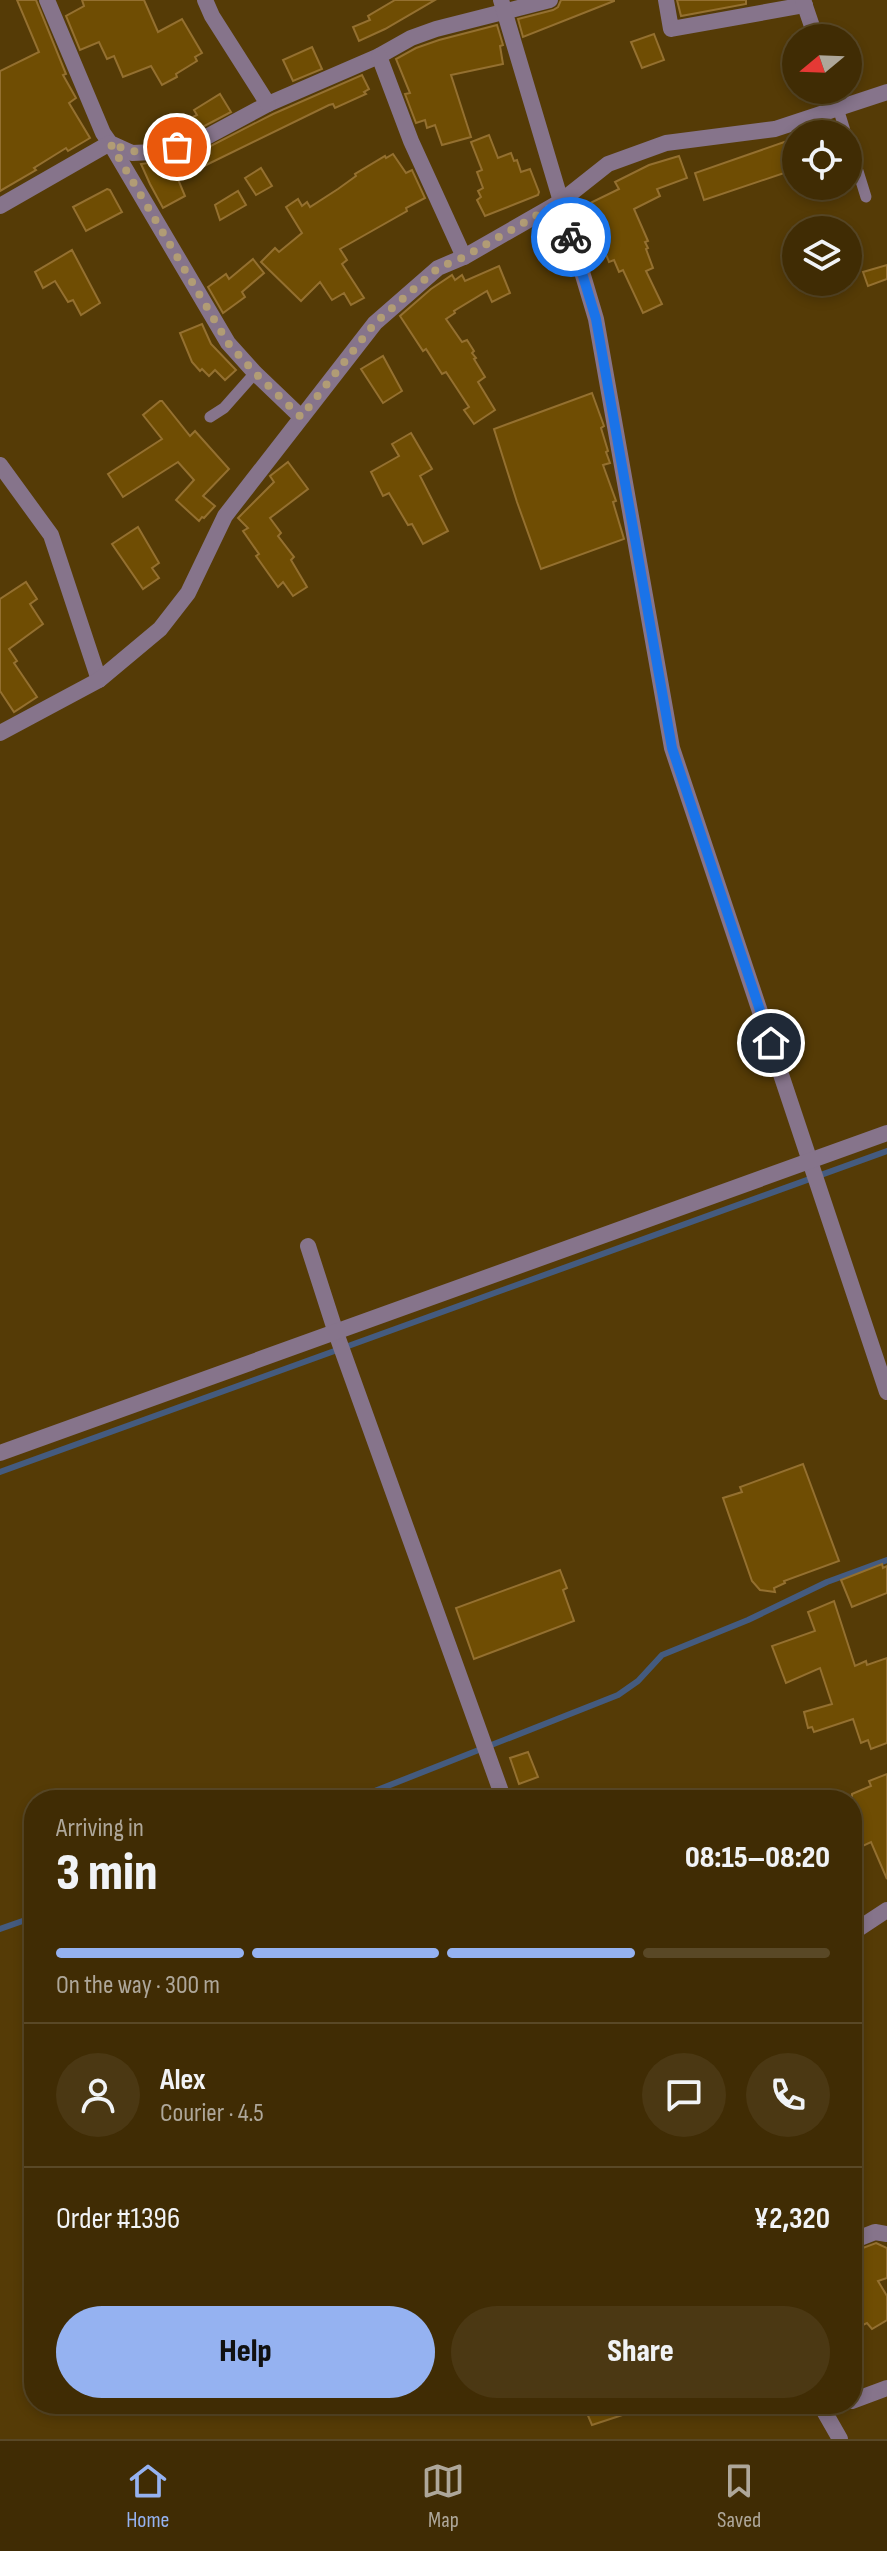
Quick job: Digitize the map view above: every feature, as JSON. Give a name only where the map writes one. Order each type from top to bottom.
[{"type":"street","points":[[47,0],[103,133],[228,343],[301,417]]},
{"type":"street","points":[[205,0],[268,104]]},
{"type":"street","points":[[110,143],[132,153],[155,152],[199,141],[268,104],[379,56],[411,38],[503,6],[550,0]]},
{"type":"street","points":[[666,0],[671,29],[804,2],[811,24]]},
{"type":"street","points":[[503,6],[596,319],[672,748],[887,1392]]},
{"type":"street","points":[[379,56],[411,141],[464,257]]},
{"type":"street","points":[[0,733],[99,680],[160,629],[188,593],[225,516],[301,417],[375,323],[438,268],[464,257],[560,202],[608,164],[666,143],[775,129],[887,92]]},
{"type":"street","points":[[837,104],[838,108]]},
{"type":"street","points":[[0,206],[110,143]]},
{"type":"street","points":[[0,465],[51,535],[99,680]]},
{"type":"street","points":[[0,1453],[887,1133]]},
{"type":"street","points":[[308,1246],[336,1333],[500,1790]]},
{"type":"street","points":[[862,1926],[887,1910]]},
{"type":"street","points":[[862,2237],[875,2232],[887,2234]]},
{"type":"street","points":[[862,2397],[887,2388]]},
{"type":"street","points":[[825,2414],[840,2439]]},
{"type":"lane","points":[[838,108],[842,120]]},
{"type":"lane","points":[[862,184],[866,197]]},
{"type":"lane","points":[[210,417],[224,408],[255,373]]},
{"type":"building","points":[[17,0],[36,0],[66,74],[63,75],[76,98],[69,103],[90,138],[68,151],[66,148],[0,191],[0,71],[39,52]]},
{"type":"building","points":[[82,0],[144,0],[158,32],[182,19],[202,53],[195,57],[197,61],[176,74],[177,77],[162,85],[151,66],[123,77],[114,56],[107,59],[99,42],[80,50],[66,16],[84,6]]},
{"type":"building","points":[[395,0],[435,0],[359,41],[353,27],[370,20],[368,16]]},
{"type":"building","points":[[561,0],[614,1],[523,37],[518,19],[553,10]]},
{"type":"building","points":[[677,0],[746,0],[746,4],[681,16]]},
{"type":"building","points":[[497,25],[503,45],[500,46],[503,64],[451,75],[471,137],[442,145],[435,125],[427,128],[425,120],[416,123],[405,94],[410,93],[396,59],[439,40]]},
{"type":"building","points":[[654,34],[664,60],[642,68],[631,42]]},
{"type":"building","points":[[312,47],[322,69],[293,81],[283,60]]},
{"type":"building","points":[[362,75],[369,89],[364,92],[366,94],[335,108],[333,104],[329,105],[202,167],[197,153],[273,114]]},
{"type":"building","points":[[220,94],[231,112],[195,131],[164,138],[159,133],[197,115],[194,110]]},
{"type":"building","points":[[489,135],[498,158],[511,153],[521,172],[530,169],[539,192],[485,216],[477,200],[481,197],[478,191],[483,188],[477,172],[482,170],[471,142]]},
{"type":"building","points":[[782,143],[782,174],[704,200],[695,173]]},
{"type":"building","points":[[393,154],[406,173],[412,170],[425,198],[340,249],[347,260],[342,264],[364,298],[351,305],[344,293],[332,300],[320,282],[301,301],[261,262],[275,248],[279,252],[302,233],[286,207],[298,199],[302,206],[307,202],[310,207],[355,174]]},
{"type":"building","points":[[679,156],[687,178],[657,189],[660,196],[634,209],[648,241],[645,242],[646,249],[653,268],[646,271],[662,304],[643,313],[623,270],[619,272],[614,260],[609,262],[598,235],[593,237],[580,208],[619,189],[615,182],[649,165]]},
{"type":"building","points":[[170,160],[185,196],[163,208],[141,164]]},
{"type":"building","points":[[261,168],[272,186],[256,195],[245,178]]},
{"type":"building","points":[[107,189],[122,212],[86,231],[73,207]]},
{"type":"building","points":[[238,191],[246,205],[220,220],[215,205]]},
{"type":"building","points":[[72,250],[100,303],[81,315],[73,300],[68,302],[55,281],[43,288],[35,272]]},
{"type":"building","points":[[253,259],[264,273],[242,292],[245,297],[223,313],[208,287],[226,274],[229,279]]},
{"type":"building","points":[[887,265],[887,279],[868,286],[863,272]]},
{"type":"building","points":[[499,266],[510,293],[492,302],[487,291],[446,319],[462,342],[467,340],[474,351],[474,359],[485,377],[478,382],[495,410],[474,424],[464,410],[469,407],[446,372],[442,374],[426,349],[423,351],[400,316],[452,275],[455,280],[462,275],[465,281]]},
{"type":"building","points":[[202,324],[211,344],[236,370],[225,380],[215,370],[209,376],[202,369],[200,371],[192,362],[180,333]]},
{"type":"building","points":[[383,356],[402,391],[383,403],[361,369]]},
{"type":"building","points":[[592,393],[604,426],[601,428],[610,463],[603,465],[616,501],[613,502],[624,539],[541,569],[494,429]]},
{"type":"building","points":[[160,401],[190,436],[195,431],[229,469],[203,496],[215,506],[199,521],[176,500],[194,480],[178,462],[123,497],[108,474],[162,439],[143,415]]},
{"type":"building","points":[[411,433],[432,469],[420,476],[448,531],[423,544],[389,493],[383,496],[371,472],[399,456],[392,444]]},
{"type":"building","points":[[288,462],[308,489],[270,518],[281,533],[278,536],[294,557],[291,560],[307,587],[293,596],[283,582],[278,587],[256,556],[259,554],[243,531],[248,528],[238,518],[274,482],[270,476]]},
{"type":"building","points":[[138,527],[159,563],[152,568],[159,578],[143,589],[112,544]]},
{"type":"building","points":[[26,582],[37,599],[30,604],[43,624],[9,649],[17,661],[14,663],[37,697],[14,712],[0,691],[0,599]]},
{"type":"building","points":[[803,1464],[839,1561],[784,1581],[774,1588],[775,1592],[760,1590],[752,1581],[723,1498],[742,1492],[740,1487]]},
{"type":"building","points":[[882,1564],[883,1568],[887,1566],[887,1593],[852,1607],[841,1580]]},
{"type":"building","points":[[560,1570],[567,1588],[563,1590],[574,1621],[474,1659],[456,1608]]},
{"type":"building","points":[[834,1601],[855,1666],[887,1658],[887,1743],[871,1749],[868,1740],[861,1743],[853,1719],[814,1732],[812,1727],[808,1728],[804,1712],[832,1704],[820,1668],[786,1683],[772,1646],[815,1631],[808,1612]]},
{"type":"building","points":[[528,1752],[538,1777],[519,1784],[510,1758]]},
{"type":"building","points":[[887,1774],[887,1879],[871,1842],[862,1846],[862,1790],[871,1786],[869,1781]]},
{"type":"building","points":[[876,2243],[887,2248],[887,2278],[878,2281],[887,2296],[887,2320],[872,2329],[867,2323],[862,2323],[862,2248]]},
{"type":"building","points":[[587,2414],[626,2414],[592,2425]]},
{"type":"waterway","points":[[0,1472],[887,1151]]},
{"type":"waterway","points":[[377,1790],[618,1695],[638,1681],[662,1655],[748,1620],[827,1582],[887,1560]]},
{"type":"waterway","points":[[0,1929],[24,1921]]},
{"type":"way so far","points":[[177,147],[132,153],[110,143],[228,343],[301,417],[375,323],[438,268],[464,257],[560,202],[571,237]]},
{"type":"route","points":[[571,237],[596,319],[672,748],[771,1043]]}]
